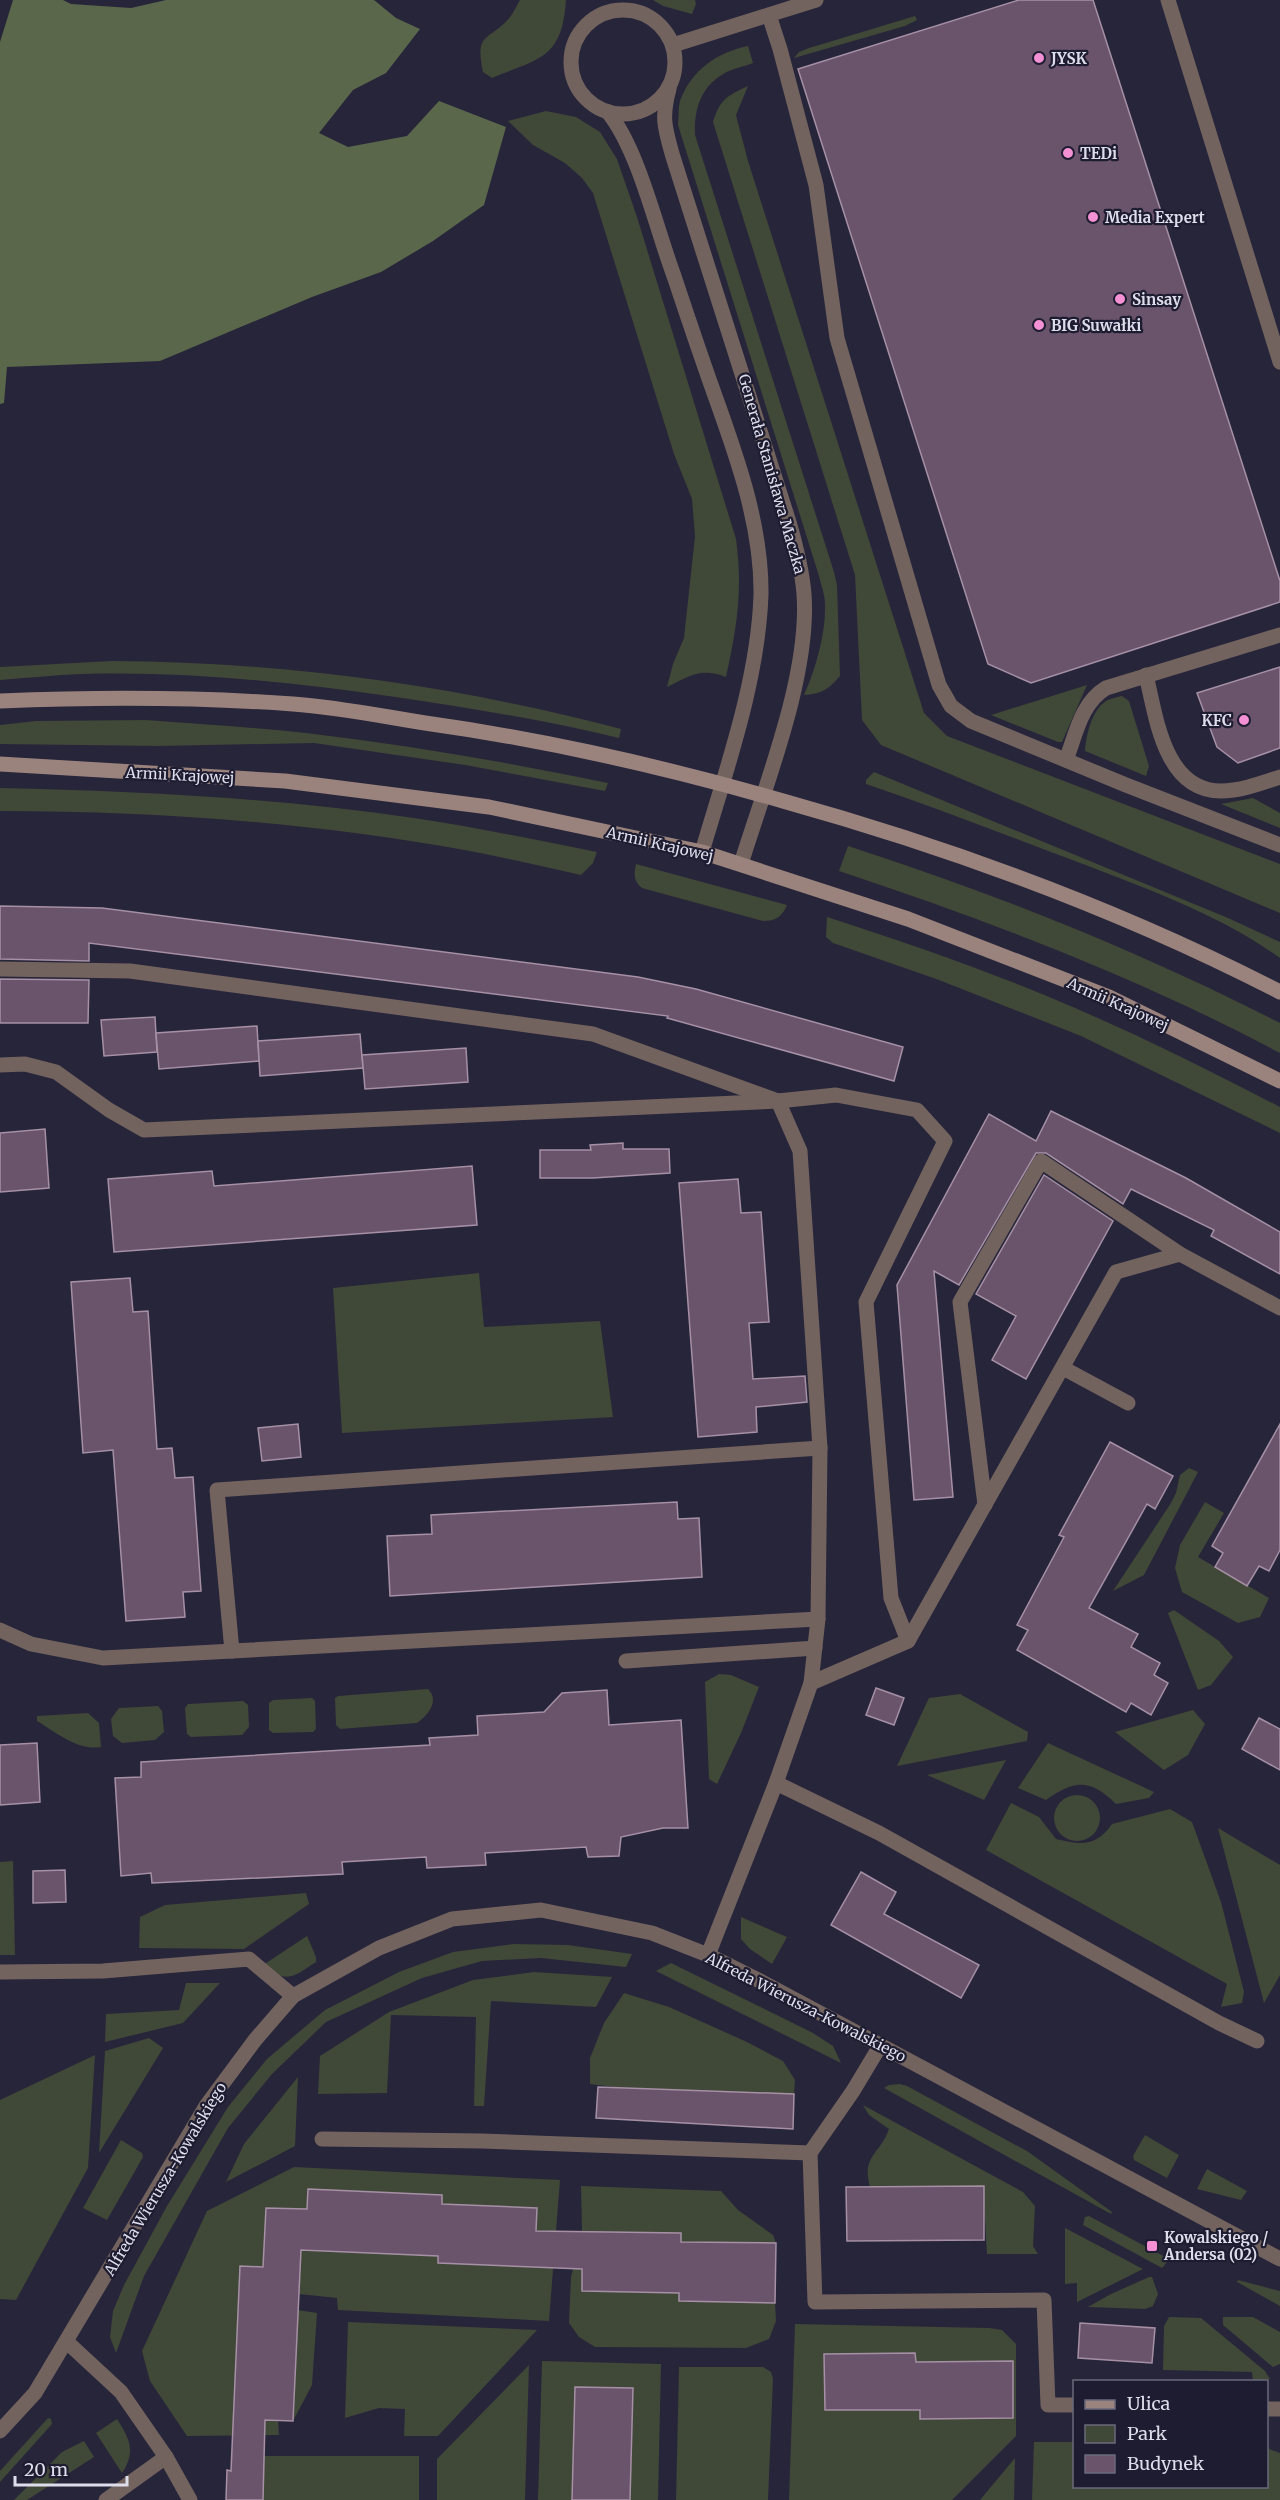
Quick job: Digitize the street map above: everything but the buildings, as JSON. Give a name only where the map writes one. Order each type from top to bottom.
[{"type":"main road","points":[[0,700],[119,697],[296,704],[561,745],[723,783],[873,827],[1017,875],[1114,913],[1216,959],[1280,992]]},
{"type":"main road","name":"Armii Krajowej","points":[[0,764],[297,782],[489,807],[702,852],[908,919],[1109,998],[1280,1081]]},
{"type":"street","points":[[673,45],[816,0]]},
{"type":"street","points":[[1168,0],[1280,362]]},
{"type":"street","points":[[631,10],[654,19],[665,30],[673,45],[676,60],[669,89],[657,102],[643,111],[626,115],[608,112],[593,106],[581,94],[573,79],[570,63],[573,46],[580,32],[592,20],[607,12],[631,10]]},
{"type":"street","points":[[769,15],[816,185],[837,338],[939,685],[951,706],[971,721],[1280,845]]},
{"type":"street","name":"Generała Stanisława Maczka","points":[[669,89],[663,108],[664,122],[673,157],[785,512],[802,574],[804,629],[799,662],[788,712],[741,864]]},
{"type":"street","name":"Generała Stanisława Maczka","points":[[608,112],[621,128],[641,181],[735,452],[758,542],[761,594],[752,670],[745,703],[702,852]]},
{"type":"street","points":[[1066,760],[1086,706],[1096,694],[1106,688],[1280,635]]},
{"type":"street","points":[[1146,675],[1166,750],[1181,774],[1199,787],[1220,791],[1258,784],[1280,777]]},
{"type":"street","points":[[0,969],[130,971],[593,1034],[778,1101],[800,1151],[820,1448],[818,1619],[811,1683],[776,1783],[708,1955]]},
{"type":"street","points":[[0,1065],[25,1064],[56,1072],[109,1110],[144,1130],[778,1101],[836,1095],[917,1110],[945,1141],[866,1302],[891,1598],[908,1641]]},
{"type":"street","points":[[985,1504],[960,1302],[1041,1161],[1180,1254],[1280,1308]]},
{"type":"street","points":[[811,1683],[908,1641],[1116,1272],[1180,1254]]},
{"type":"street","points":[[1062,1368],[1128,1403]]},
{"type":"street","points":[[232,1651],[217,1490],[820,1448]]},
{"type":"street","points":[[0,1630],[31,1644],[103,1658],[818,1619]]},
{"type":"street","points":[[626,1661],[815,1648]]},
{"type":"street","points":[[776,1783],[879,1833],[1219,2023],[1257,2041]]},
{"type":"street","name":"Alfreda Wierusza-Kowalskiego","points":[[0,2431],[34,2393],[67,2342],[206,2106],[255,2040],[293,1996],[379,1948],[452,1919],[542,1910],[652,1933],[708,1955],[1280,2259]]},
{"type":"street","points":[[0,1971],[103,1971],[249,1959],[293,1996]]},
{"type":"street","points":[[880,2046],[853,2091],[810,2153],[815,2302],[1044,2300],[1048,2405],[1073,2405]]},
{"type":"street","points":[[322,2139],[482,2141],[810,2153]]},
{"type":"street","points":[[67,2342],[121,2392],[166,2457],[190,2500]]},
{"type":"street","points":[[106,2500],[166,2457]]},
{"type":"green space","points":[[13,0],[63,0],[71,4],[131,8],[166,0],[374,0],[396,18],[420,29],[386,73],[353,90],[319,133],[348,147],[407,136],[439,101],[506,127],[484,205],[433,241],[381,272],[312,297],[160,361],[7,367],[4,403],[0,404],[0,42]]},
{"type":"green space","points":[[520,0],[566,0],[560,34],[546,54],[492,78],[483,72],[482,43],[503,25]]},
{"type":"green space","points":[[653,0],[695,0],[696,4],[692,14],[663,6]]},
{"type":"green space","points":[[915,16],[917,20],[905,26],[794,58],[799,52],[809,48]]},
{"type":"green space","points":[[748,46],[753,63],[725,73],[705,91],[698,107],[695,135],[837,585],[840,676],[825,690],[804,695],[822,638],[825,615],[824,594],[678,125],[680,101],[698,72],[716,58]]},
{"type":"green space","points":[[748,86],[736,115],[748,161],[924,713],[947,736],[1280,864],[1280,913],[881,745],[862,720],[855,575],[713,122],[718,108],[725,99]]},
{"type":"green space","points":[[546,111],[576,117],[600,132],[617,159],[637,217],[736,539],[739,575],[738,608],[726,677],[709,673],[695,674],[667,687],[673,664],[684,638],[695,536],[692,499],[674,454],[593,193],[582,178],[565,163],[533,145],[508,121]]},
{"type":"green space","points":[[112,661],[240,666],[368,679],[495,700],[621,729],[619,738],[535,720],[395,697],[239,679],[161,674],[72,674],[0,680],[0,667]]},
{"type":"green space","points":[[1087,685],[1062,742],[991,715]]},
{"type":"green space","points":[[1122,696],[1129,701],[1149,766],[1146,776],[1085,751],[1088,730],[1098,709],[1108,700]]},
{"type":"green space","points":[[146,720],[266,729],[344,738],[457,755],[608,783],[605,791],[465,765],[314,743],[159,746],[0,744],[0,725],[36,721]]},
{"type":"green space","points":[[874,772],[1228,918],[1280,942],[1280,958],[1232,928],[1155,892],[866,784],[866,780]]},
{"type":"green space","points":[[0,788],[104,791],[311,805],[437,822],[597,852],[593,863],[581,875],[412,841],[295,826],[118,813],[0,811]]},
{"type":"green space","points":[[1253,798],[1280,813],[1280,828],[1221,804]]},
{"type":"green space","points":[[848,846],[1014,904],[1122,948],[1228,997],[1280,1023],[1280,1053],[1173,1000],[1063,953],[952,910],[839,871]]},
{"type":"green space","points":[[636,864],[787,905],[778,918],[763,921],[642,888],[635,877]]},
{"type":"green space","points":[[827,917],[921,948],[1014,983],[1153,1043],[1280,1107],[1280,1133],[1081,1036],[939,980],[833,943],[826,937]]},
{"type":"green space","points":[[479,1273],[484,1327],[600,1321],[613,1417],[342,1433],[333,1288]]},
{"type":"green space","points":[[1189,1468],[1198,1472],[1144,1575],[1113,1591],[1171,1503],[1180,1475]]},
{"type":"green space","points":[[1205,1502],[1224,1513],[1198,1557],[1269,1598],[1260,1617],[1238,1623],[1182,1592],[1175,1568],[1180,1545]]},
{"type":"green space","points":[[1174,1610],[1219,1641],[1233,1657],[1211,1685],[1198,1690],[1168,1613]]},
{"type":"green space","points":[[719,1674],[731,1675],[759,1687],[717,1784],[709,1779],[705,1682]]},
{"type":"green space","points":[[428,1689],[433,1703],[425,1716],[417,1723],[340,1729],[336,1725],[335,1698],[338,1696]]},
{"type":"green space","points":[[960,1694],[1028,1732],[1027,1741],[897,1766],[929,1698]]},
{"type":"green space","points":[[312,1698],[315,1701],[316,1729],[313,1732],[273,1733],[269,1730],[269,1703],[273,1700]]},
{"type":"green space","points":[[243,1701],[248,1705],[249,1727],[242,1735],[191,1737],[187,1734],[185,1708],[188,1704]]},
{"type":"green space","points":[[158,1706],[162,1711],[164,1732],[155,1740],[122,1743],[113,1736],[111,1719],[119,1708]]},
{"type":"green space","points":[[1193,1710],[1205,1724],[1188,1755],[1164,1770],[1115,1732]]},
{"type":"green space","points":[[88,1713],[99,1723],[101,1747],[92,1748],[76,1744],[37,1721],[37,1716]]},
{"type":"green space","points":[[1048,1743],[1154,1792],[1149,1798],[1116,1804],[1090,1786],[1074,1786],[1046,1800],[1018,1788]]},
{"type":"green space","points":[[1006,1760],[984,1800],[927,1775]]},
{"type":"green space","points":[[1082,1795],[1094,1801],[1099,1809],[1099,1827],[1094,1835],[1086,1840],[1072,1841],[1060,1835],[1055,1827],[1054,1813],[1060,1801],[1068,1796]]},
{"type":"green space","points":[[1011,1803],[1039,1817],[1056,1839],[1080,1843],[1100,1837],[1112,1824],[1170,1809],[1192,1822],[1221,1902],[1244,1992],[1242,2003],[1221,2007],[1227,1984],[986,1850]]},
{"type":"green space","points":[[1218,1828],[1280,1865],[1280,1975],[1264,2003]]},
{"type":"green space","points":[[13,1861],[15,1955],[0,1955],[0,1862]]},
{"type":"green space","points":[[306,1893],[309,1904],[244,1949],[139,1948],[140,1917],[165,1905]]},
{"type":"green space","points":[[741,1917],[787,1937],[772,1964],[750,1949],[741,1939]]},
{"type":"green space","points":[[307,1936],[316,1957],[316,1962],[308,1968],[295,1975],[283,1976],[260,1967]]},
{"type":"green space","points":[[513,1944],[568,1945],[632,1954],[626,1967],[541,1958],[482,1961],[422,1978],[326,2022],[272,2074],[228,2128],[144,2276],[116,2353],[110,2337],[113,2311],[124,2285],[167,2206],[228,2107],[267,2059],[325,2010],[399,1972],[453,1952]]},
{"type":"green space","points":[[671,1963],[813,2033],[833,2046],[841,2063],[656,1971]]},
{"type":"green space","points":[[534,1972],[612,1977],[596,2007],[491,2001],[484,2106],[474,2106],[476,2017],[391,2015],[387,2093],[318,2094],[320,2056],[389,2012],[473,1980]]},
{"type":"green space","points":[[186,1983],[220,1983],[183,2023],[105,2042],[106,2014],[179,2010]]},
{"type":"green space","points":[[624,1993],[669,2007],[783,2061],[795,2080],[794,2094],[630,2089],[590,2084],[590,2058],[604,2023]]},
{"type":"green space","points":[[149,2038],[163,2048],[99,2153],[105,2051]]},
{"type":"green space","points":[[95,2055],[88,2168],[16,2300],[0,2299],[0,2100]]},
{"type":"green space","points":[[298,2077],[295,2146],[226,2182],[244,2144]]},
{"type":"green space","points":[[900,2084],[1027,2151],[1112,2212],[1111,2214],[884,2088]]},
{"type":"green space","points":[[863,2105],[1023,2192],[1035,2206],[1033,2246],[1038,2254],[987,2254],[983,2186],[870,2187],[868,2168],[870,2161],[889,2129],[869,2115]]},
{"type":"green space","points":[[1145,2135],[1179,2155],[1167,2178],[1134,2160],[1133,2156]]},
{"type":"green space","points":[[121,2140],[142,2153],[143,2157],[107,2220],[83,2208]]},
{"type":"green space","points":[[294,2167],[560,2180],[549,2321],[338,2310],[337,2298],[299,2294],[298,2310],[317,2313],[312,2385],[293,2421],[278,2421],[279,2435],[187,2436],[150,2381],[142,2351],[207,2211]]},
{"type":"green space","points":[[1207,2169],[1247,2191],[1241,2200],[1197,2189]]},
{"type":"green space","points":[[581,2186],[721,2191],[738,2210],[773,2235],[776,2243],[681,2242],[681,2233],[583,2232],[582,2291],[679,2293],[679,2301],[775,2303],[776,2321],[769,2339],[746,2348],[595,2347],[579,2337],[569,2323],[571,2277],[582,2232]]},
{"type":"green space","points":[[1089,2216],[1167,2258],[1168,2261],[1162,2268],[1083,2225],[1085,2217]]},
{"type":"green space","points":[[1065,2228],[1143,2269],[1077,2302],[1077,2283],[1065,2284]]},
{"type":"green space","points":[[1152,2277],[1158,2294],[1153,2306],[1145,2309],[1088,2307],[1111,2294]]},
{"type":"green space","points":[[1238,2280],[1280,2291],[1280,2306],[1237,2282]]},
{"type":"green space","points":[[1169,2317],[1201,2318],[1265,2371],[1270,2379],[1253,2380],[1252,2372],[1163,2370],[1164,2326]]},
{"type":"green space","points":[[1223,2317],[1253,2317],[1280,2332],[1280,2364],[1273,2367],[1223,2325]]},
{"type":"green space","points":[[348,2322],[537,2330],[438,2436],[404,2436],[405,2409],[379,2408],[345,2418]]},
{"type":"green space","points":[[795,2324],[1002,2330],[1016,2344],[1016,2436],[952,2500],[789,2500]]},
{"type":"green space","points":[[542,2361],[661,2364],[658,2500],[538,2500]]},
{"type":"green space","points":[[529,2365],[525,2500],[437,2500],[437,2459]]},
{"type":"green space","points":[[679,2367],[763,2367],[771,2372],[773,2379],[768,2500],[676,2500]]},
{"type":"green space","points":[[48,2418],[51,2419],[52,2424],[0,2482],[0,2471]]},
{"type":"green space","points":[[117,2419],[130,2446],[129,2459],[122,2473],[96,2433]]},
{"type":"green space","points":[[84,2441],[94,2457],[27,2500],[14,2500],[62,2452]]},
{"type":"green space","points":[[1034,2442],[1073,2442],[1073,2488],[1268,2488],[1268,2448],[1280,2453],[1280,2500],[1032,2500]]},
{"type":"green space","points":[[249,2456],[419,2456],[419,2500],[263,2500],[264,2471],[249,2471]]},
{"type":"green space","points":[[1015,2458],[1014,2500],[980,2500]]},
{"type":"place","name":"JYSK","points":[[1039,58]]},
{"type":"place","name":"TEDi","points":[[1068,153]]},
{"type":"place","name":"Media Expert","points":[[1093,217]]},
{"type":"place","name":"Sinsay","points":[[1120,299]]},
{"type":"place","name":"BIG Suwałki","points":[[1039,325]]},
{"type":"place","name":"KFC","points":[[1244,720]]},
{"type":"place","name":"Kowalskiego / Andersa (02)","points":[[1152,2246]]}]
